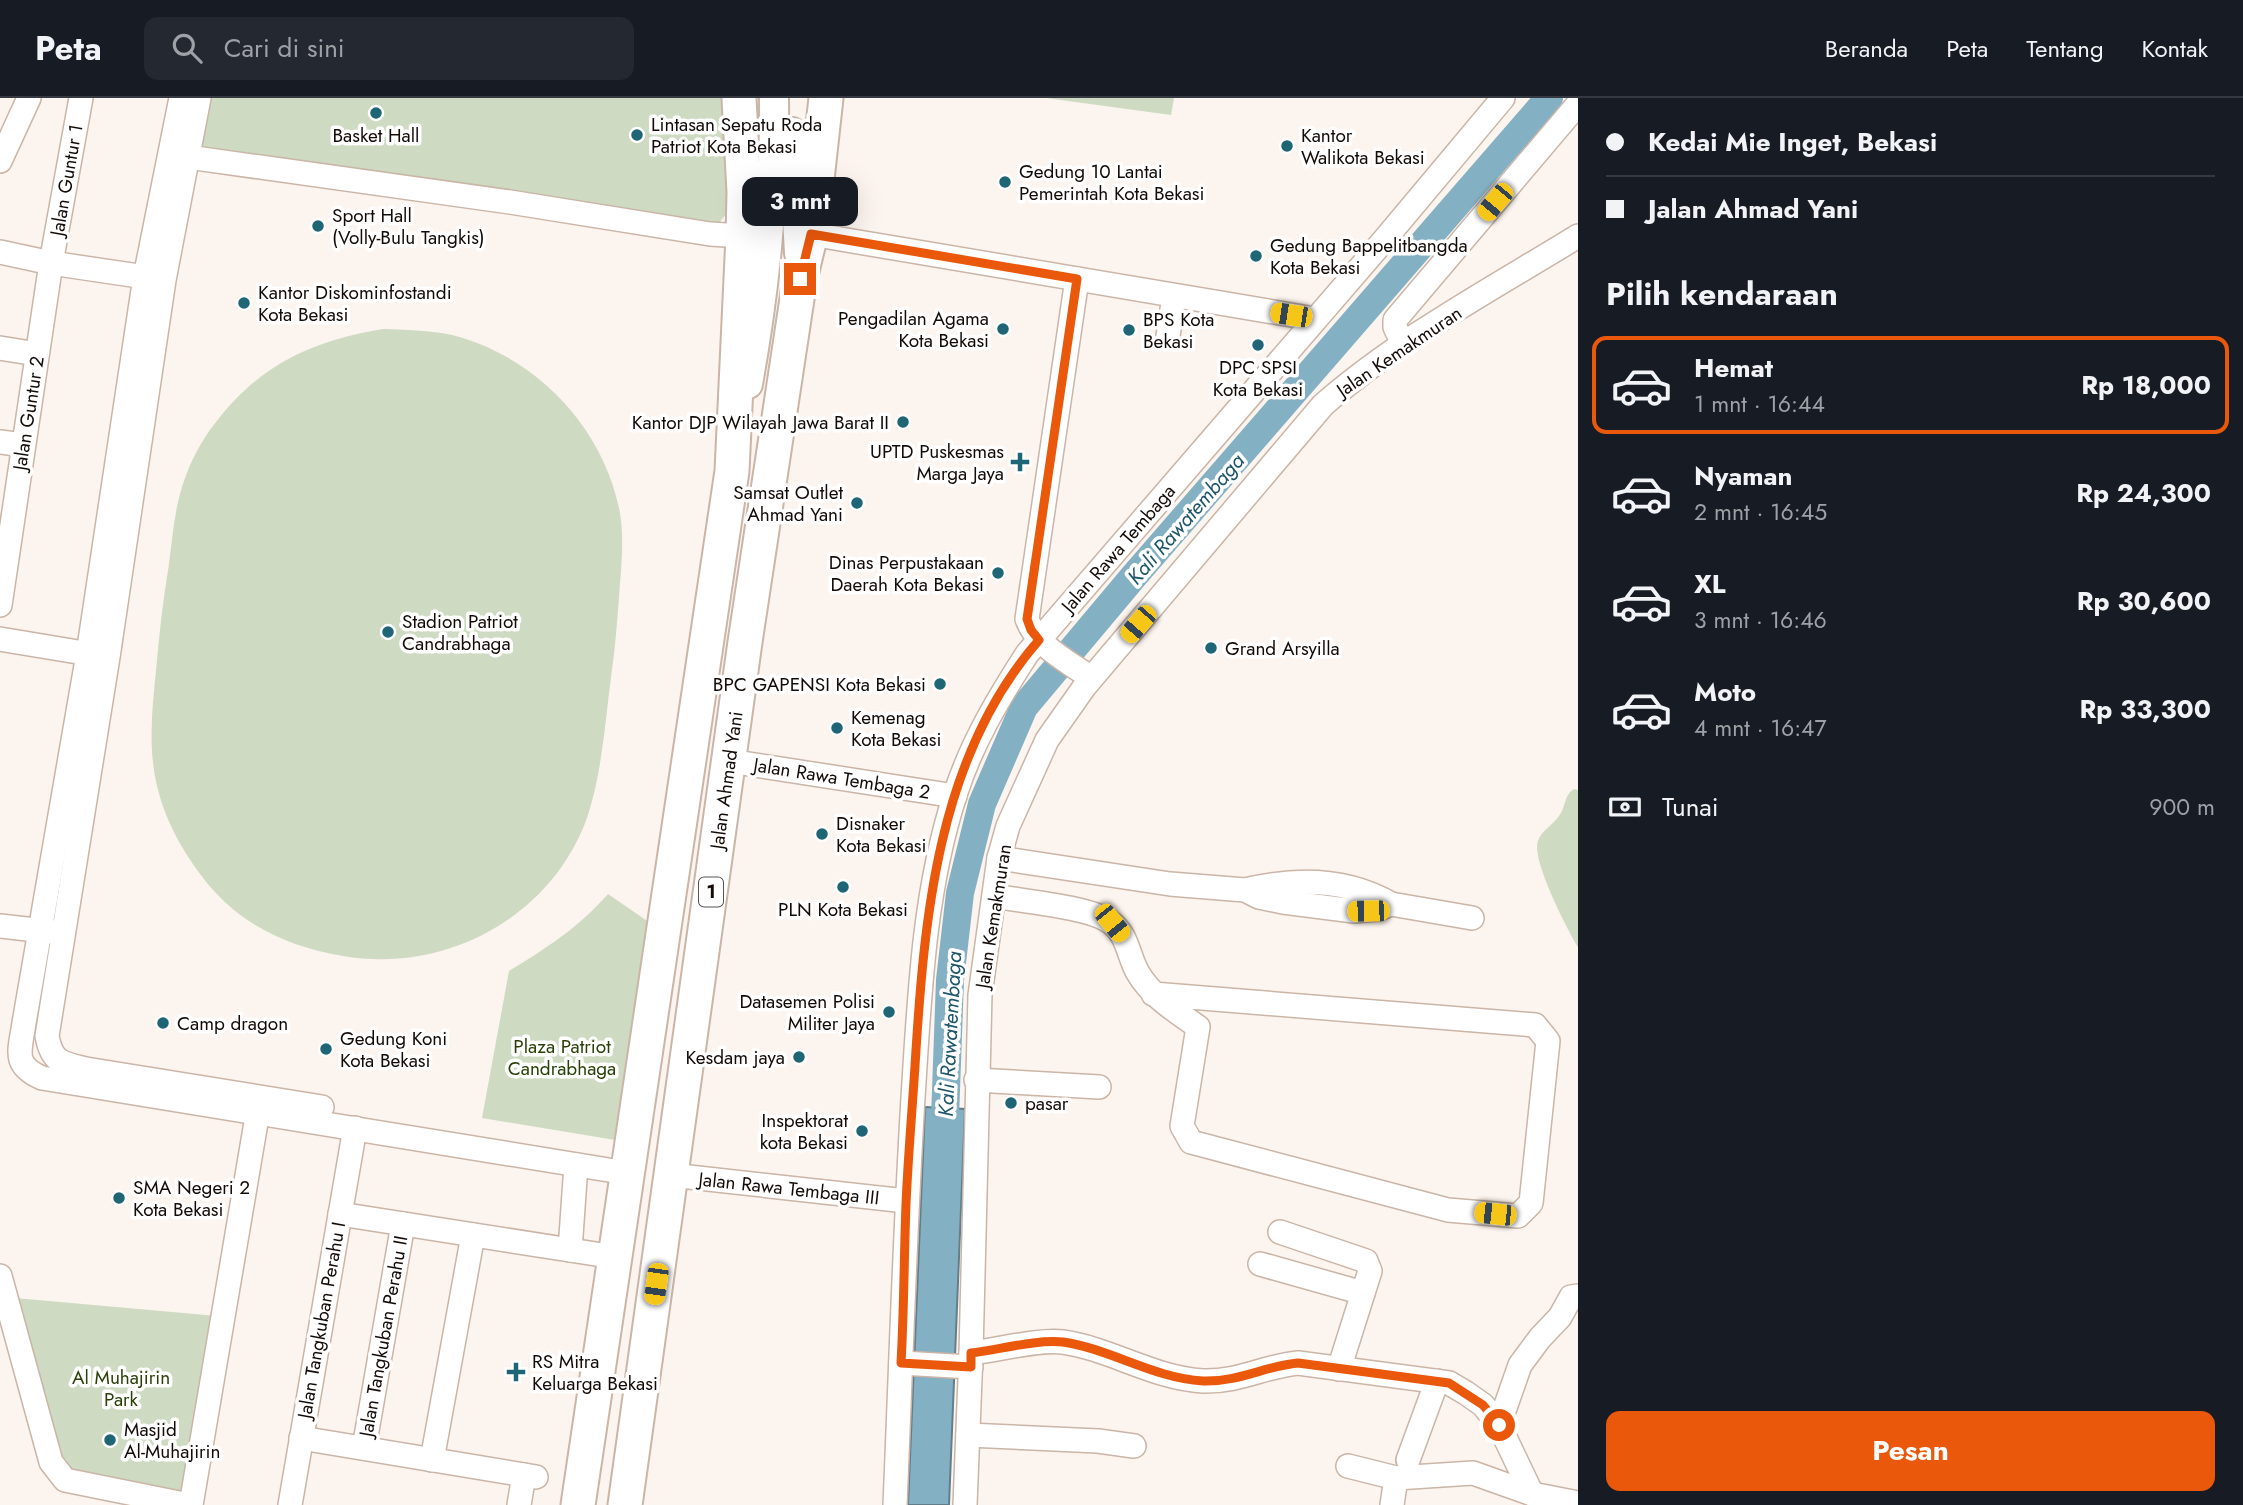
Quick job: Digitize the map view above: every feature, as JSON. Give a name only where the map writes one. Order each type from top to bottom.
[{"type":"highway","name":"Jalan Ahmad Yani","points":[[578,1505],[732,471],[744,192],[739,98]]},
{"type":"highway","name":"Jalan Ahmad Yani","points":[[625,1505],[729,761],[800,279],[811,234],[825,98]]},
{"type":"main road","points":[[774,98],[800,279]]},
{"type":"main road","points":[[732,471],[763,302],[791,98]]},
{"type":"street","points":[[0,161],[29,98]]},
{"type":"street","name":"Jalan Guntur 1","points":[[51,263],[81,98]]},
{"type":"street","points":[[181,98],[98,656],[63,934],[47,1026],[52,1055],[60,1062],[86,1069],[259,1104],[629,1166]]},
{"type":"street","points":[[154,279],[188,157],[199,98]]},
{"type":"street","name":"Jalan Rawa Tembaga","points":[[895,1505],[907,1364],[906,1201],[922,957],[932,889],[954,796],[970,757],[993,708],[1027,654],[1041,642],[1503,98]]},
{"type":"street","points":[[1403,344],[1395,327],[1395,320],[1578,104]]},
{"type":"street","points":[[188,157],[468,196],[710,234],[743,236]]},
{"type":"street","points":[[811,234],[1315,319]]},
{"type":"street","name":"Jalan Kemakmuran","points":[[965,1505],[979,995],[999,858],[1012,817],[1047,740],[1087,675],[1323,405],[1354,378],[1403,344],[1578,236]]},
{"type":"street","points":[[0,252],[154,279]]},
{"type":"street","name":"Jalan Guntur 2","points":[[0,605],[11,443],[37,355],[51,263]]},
{"type":"street","points":[[1077,279],[1027,619],[1031,630],[1041,642],[1087,675]]},
{"type":"street","points":[[1167,336],[1174,296]]},
{"type":"street","points":[[0,348],[37,355]]},
{"type":"street","points":[[0,639],[98,656]]},
{"type":"street","points":[[98,656],[40,931],[10,1056],[28,1072],[42,1078],[259,1104],[354,1131],[576,1165],[629,1166]]},
{"type":"street","name":"Jalan Rawa Tembaga 2","points":[[729,761],[954,796]]},
{"type":"street","points":[[999,858],[1170,884],[1245,890],[1276,882],[1317,882],[1373,893],[1391,904],[1472,918]]},
{"type":"street","points":[[994,896],[1097,914],[1112,923],[1125,939],[1139,974],[1153,994],[1198,1027],[1182,1126],[1191,1142],[1448,1210],[1518,1216],[1531,1203],[1548,1041],[1535,1025],[1153,994]]},
{"type":"street","points":[[0,926],[63,934]]},
{"type":"street","points":[[976,1080],[1099,1087]]},
{"type":"street","points":[[0,1276],[3,1301],[51,1462],[65,1480],[93,1495],[190,1505],[259,1104]]},
{"type":"street","name":"Jalan Tangkuban Perahu I","points":[[290,1505],[354,1131]]},
{"type":"street","points":[[570,1250],[576,1165]]},
{"type":"street","name":"Jalan Rawa Tembaga III","points":[[671,1175],[906,1201]]},
{"type":"street","points":[[340,1214],[615,1257]]},
{"type":"street","name":"Jalan Tangkuban Perahu II","points":[[364,1448],[403,1224]]},
{"type":"street","points":[[1280,1232],[1366,1261],[1370,1270],[1339,1369]]},
{"type":"street","points":[[432,1460],[473,1235]]},
{"type":"street","points":[[1259,1264],[1363,1293]]},
{"type":"street","points":[[1499,1425],[1520,1365],[1560,1317],[1571,1297],[1578,1296]]},
{"type":"street","points":[[907,1364],[968,1363],[1059,1342],[1088,1347],[1158,1374],[1202,1381],[1235,1379],[1298,1363],[1449,1383],[1483,1405],[1499,1425],[1532,1494]]},
{"type":"street","points":[[1392,1505],[1402,1469],[1437,1381]]},
{"type":"street","points":[[968,1435],[1098,1441],[1133,1446]]},
{"type":"street","points":[[301,1438],[530,1476],[519,1505]]},
{"type":"street","points":[[1348,1466],[1473,1473],[1532,1494],[1578,1503]]},
{"type":"green space","points":[[199,98],[739,98],[744,192],[710,234],[198,157]]},
{"type":"green space","points":[[1046,98],[1174,98],[1171,115]]},
{"type":"green space","name":"Stadion Patriot Candrabhaga","points":[[383,329],[433,332],[463,338],[517,363],[542,381],[564,402],[598,451],[611,479],[619,508],[622,541],[615,647],[600,766],[587,818],[570,853],[548,884],[521,910],[490,931],[456,946],[420,956],[382,959],[322,952],[282,939],[246,919],[214,891],[186,854],[164,810],[154,772],[152,729],[160,631],[178,502],[199,447],[233,402],[270,370],[311,348],[333,340]]},
{"type":"green space","points":[[1574,789],[1578,790],[1578,947],[1551,894],[1537,850],[1540,837],[1559,816],[1568,794]]},
{"type":"green space","name":"Plaza Patriot Candrabhaga","points":[[608,894],[653,925],[615,1140],[482,1118],[509,971],[562,936]]},
{"type":"green space","name":"Al Muhajirin Park","points":[[15,1298],[217,1316],[183,1497],[80,1478],[56,1460]]},
{"type":"water","points":[[925,1107],[965,1109],[949,1505],[908,1505]]},
{"type":"waterway","name":"Kali Rawatembaga","points":[[944,1145],[950,980],[960,893],[982,804],[1024,707],[1134,576],[1549,98]]},
{"type":"place","name":"Basket Hall","points":[[376,113]]},
{"type":"place","name":"Lintasan Sepatu Roda Patriot Kota Bekasi","points":[[637,135]]},
{"type":"place","name":"Kantor Walikota Bekasi","points":[[1287,146]]},
{"type":"place","name":"Gedung 10 Lantai Pemerintah Kota Bekasi","points":[[1005,182]]},
{"type":"place","name":"Sport Hall (Volly-Bulu Tangkis)","points":[[318,226]]},
{"type":"place","name":"Gedung Bappelitbangda Kota Bekasi","points":[[1256,256]]},
{"type":"place","name":"Kantor Diskominfostandi Kota Bekasi","points":[[244,303]]},
{"type":"place","name":"Pengadilan Agama Kota Bekasi","points":[[1003,329]]},
{"type":"place","name":"BPS Kota Bekasi","points":[[1129,330]]},
{"type":"place","name":"DPC SPSI Kota Bekasi","points":[[1258,345]]},
{"type":"place","name":"Kantor DJP Wilayah Jawa Barat II","points":[[903,422]]},
{"type":"place","name":"UPTD Puskesmas Marga Jaya","points":[[1020,462]]},
{"type":"place","name":"Samsat Outlet Ahmad Yani","points":[[857,503]]},
{"type":"place","name":"Dinas Perpustakaan Daerah Kota Bekasi","points":[[998,573]]},
{"type":"place","name":"Stadion Patriot Candrabhaga","points":[[388,632]]},
{"type":"place","name":"Grand Arsyilla","points":[[1211,648]]},
{"type":"place","name":"BPC GAPENSI Kota Bekasi","points":[[940,684]]},
{"type":"place","name":"Kemenag Kota Bekasi","points":[[837,728]]},
{"type":"place","name":"Disnaker Kota Bekasi","points":[[822,834]]},
{"type":"place","name":"PLN Kota Bekasi","points":[[843,887]]},
{"type":"place","name":"Datasemen Polisi Militer Jaya","points":[[889,1012]]},
{"type":"place","name":"Camp dragon","points":[[163,1023]]},
{"type":"place","name":"Gedung Koni Kota Bekasi","points":[[326,1049]]},
{"type":"place","name":"Kesdam jaya","points":[[799,1057]]},
{"type":"place","name":"pasar","points":[[1011,1103]]},
{"type":"place","name":"Inspektorat kota Bekasi","points":[[862,1131]]},
{"type":"place","name":"SMA Negeri 2 Kota Bekasi","points":[[119,1198]]},
{"type":"place","name":"RS Mitra Keluarga Bekasi","points":[[516,1372]]},
{"type":"place","name":"Masjid Al-Muhajirin","points":[[110,1440]]},
{"type":"route","points":[[800,279],[811,234],[1077,279],[1027,619],[1039,640],[993,708],[977,739],[954,796],[932,889],[922,957],[911,1119],[901,1363],[971,1367],[971,1353],[1059,1342],[1088,1347],[1158,1374],[1202,1381],[1235,1379],[1298,1363],[1449,1383],[1483,1405],[1499,1425]]}]
